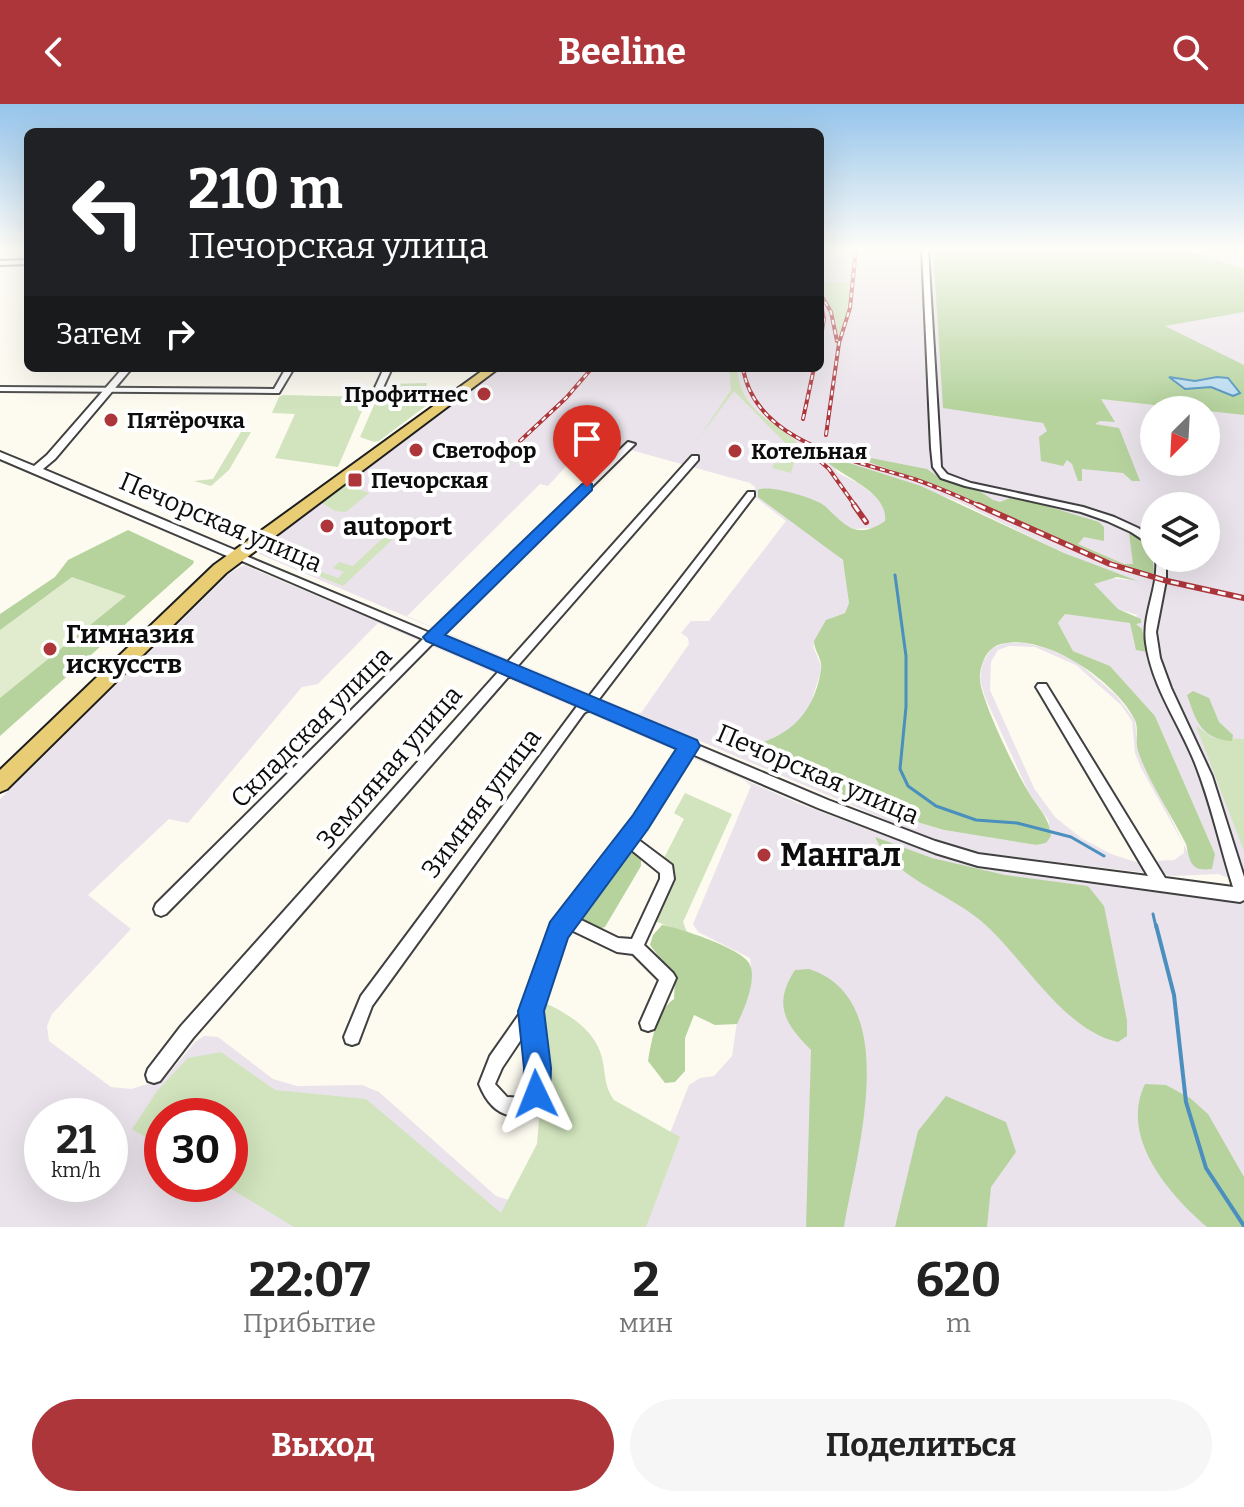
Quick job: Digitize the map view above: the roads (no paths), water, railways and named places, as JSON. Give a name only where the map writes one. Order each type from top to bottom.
[{"type":"main road","points":[[0,783],[173,614],[238,556],[488,372]]},
{"type":"street","points":[[928,301],[937,467],[944,476],[1106,519],[1140,533]]},
{"type":"street","points":[[35,470],[51,457],[125,372]]},
{"type":"street","points":[[0,389],[276,391],[288,372]]},
{"type":"street","points":[[377,392],[386,372]]},
{"type":"street","name":"Складская улица","points":[[161,909],[432,637],[631,444]]},
{"type":"street","name":"Печорская улица","points":[[0,455],[823,804],[960,855],[1242,896]]},
{"type":"street","name":"Земляная улица","points":[[154,1075],[187,1032],[695,458]]},
{"type":"street","name":"Зимняя улица","points":[[352,1037],[366,1001],[409,940],[580,710],[589,704],[751,494]]},
{"type":"street","points":[[1162,572],[1162,586],[1150,627],[1150,641],[1164,690],[1199,758],[1217,806],[1242,896]]},
{"type":"street","points":[[1042,687],[1160,883]]},
{"type":"street","points":[[531,1011],[537,1068],[536,1094],[528,1106],[503,1106],[494,1100],[487,1084],[496,1062],[531,1011],[559,931],[690,746]]},
{"type":"street","points":[[627,839],[667,870],[667,879],[636,947]]},
{"type":"street","points":[[566,920],[617,945],[636,947],[668,978],[648,1023]]},
{"type":"water","points":[[1169,377],[1195,381],[1228,378],[1240,393],[1233,396],[1211,387],[1185,389]]},
{"type":"waterway","points":[[895,575],[906,656],[906,707],[900,769],[908,786],[936,806],[976,820],[1017,823],[1071,837],[1104,856]]},
{"type":"waterway","points":[[1153,914],[1156,927]]},
{"type":"waterway","points":[[1156,925],[1174,995],[1186,1102],[1206,1168],[1244,1226]]},
{"type":"railway","points":[[825,301],[831,312],[837,341]]},
{"type":"railway","points":[[826,435],[839,343],[851,301]]},
{"type":"railway","points":[[520,441],[589,372]]},
{"type":"railway","points":[[744,372],[751,394],[766,414],[787,431],[837,455],[914,479],[982,507]]},
{"type":"railway","points":[[803,419],[813,372]]},
{"type":"railway","points":[[805,448],[829,469],[856,507]]},
{"type":"railway","points":[[854,505],[866,522]]},
{"type":"railway","points":[[978,505],[1110,564],[1167,581],[1244,598]]},
{"type":"place","name":"Профитнес","points":[[484,394]]},
{"type":"place","name":"Пятёрочка","points":[[111,420]]},
{"type":"place","name":"Светофор","points":[[416,450]]},
{"type":"place","name":"Котельная","points":[[735,451]]},
{"type":"place","name":"Печорская","points":[[355,480]]},
{"type":"place","name":"autoport","points":[[327,526]]},
{"type":"place","name":"Гимназия искусств","points":[[50,649]]},
{"type":"place","name":"Мангал","points":[[764,855]]}]
